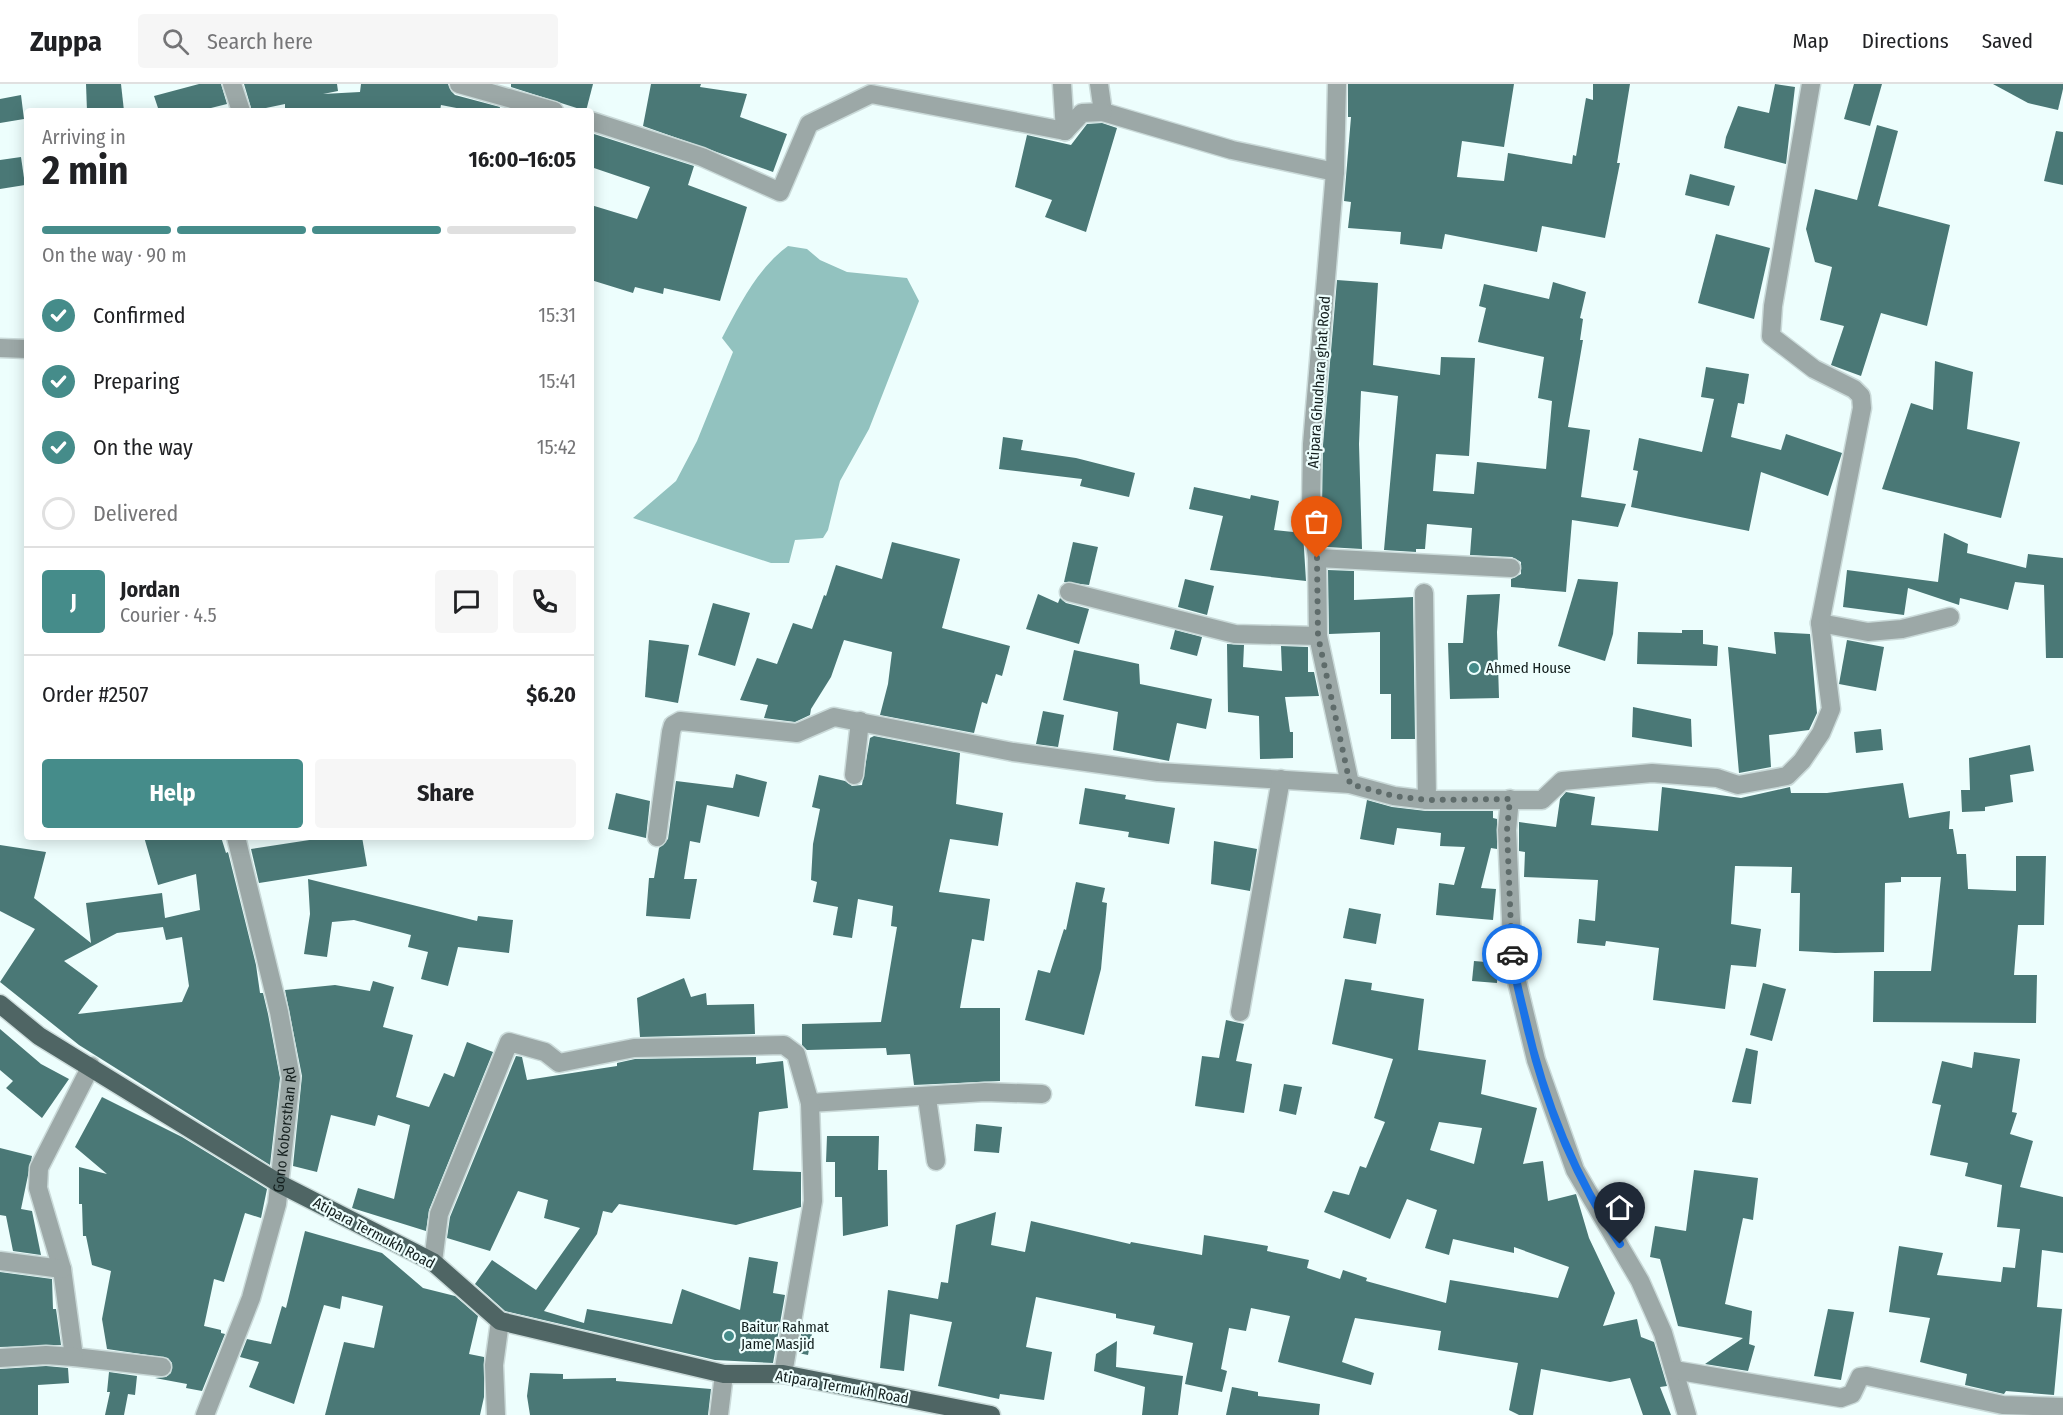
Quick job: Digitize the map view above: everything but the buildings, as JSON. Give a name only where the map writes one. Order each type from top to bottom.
[{"type":"main road","name":"Atipara Termukh Road","points":[[0,1004],[39,1036],[280,1184],[433,1262],[500,1322],[724,1374],[783,1374],[991,1415]]},
{"type":"street","points":[[232,84],[240,108]]},
{"type":"street","points":[[459,84],[543,108]]},
{"type":"street","points":[[1062,84],[1065,131]]},
{"type":"street","points":[[1099,84],[1103,111]]},
{"type":"street","name":"Atipara Ghudhara ghat Road","points":[[1337,84],[1335,172],[1312,444],[1311,509],[1317,558],[1318,636],[1350,784]]},
{"type":"street","points":[[657,837],[673,725],[680,721],[797,733],[834,717],[1013,752],[1158,772],[1350,784],[1394,796],[1427,800],[1542,800],[1562,781],[1652,773],[1717,778],[1738,785],[1787,776],[1821,733],[1831,710],[1820,623],[1862,408],[1862,396],[1854,389],[1815,369],[1771,336],[1773,306],[1811,84]]},
{"type":"street","points":[[594,122],[702,157],[780,192],[809,124],[871,94],[1065,131]]},
{"type":"street","points":[[1065,131],[1082,113],[1103,111],[1232,150],[1335,172]]},
{"type":"street","points":[[0,348],[24,349]]},
{"type":"street","points":[[1317,558],[1511,568]]},
{"type":"street","points":[[1069,592],[1235,634],[1318,636]]},
{"type":"street","points":[[1424,593],[1427,800]]},
{"type":"street","points":[[1820,623],[1868,632],[1902,629],[1950,617]]},
{"type":"street","points":[[854,775],[860,721]]},
{"type":"street","points":[[1240,1012],[1281,779]]},
{"type":"street","points":[[1510,799],[1507,830],[1513,965],[1536,1060],[1575,1170],[1640,1281],[1663,1333],[1687,1415]]},
{"type":"street","name":"Gono Koborsthan Rd","points":[[205,1415],[251,1298],[280,1184],[291,1078],[279,1012],[237,840]]},
{"type":"street","points":[[433,1262],[439,1214],[509,1042],[545,1052],[559,1062],[634,1047],[784,1045],[796,1054],[810,1103],[813,1202],[783,1374]]},
{"type":"street","points":[[74,1357],[62,1269],[38,1188],[39,1168],[91,1066]]},
{"type":"street","points":[[810,1103],[927,1098],[986,1092],[1042,1094]]},
{"type":"street","points":[[927,1098],[936,1161]]},
{"type":"street","points":[[0,1261],[62,1269]]},
{"type":"street","points":[[496,1415],[495,1365],[500,1322]]},
{"type":"street","points":[[0,1358],[46,1355],[162,1367]]},
{"type":"street","points":[[1674,1370],[1846,1398],[1852,1394],[1856,1381],[1860,1377],[1867,1376],[2003,1405],[2063,1407]]},
{"type":"street","points":[[719,1415],[724,1374]]},
{"type":"water","points":[[788,246],[807,249],[820,260],[847,272],[907,278],[919,301],[869,429],[840,481],[828,530],[823,538],[795,540],[789,563],[771,563],[633,518],[676,481],[697,441],[733,352],[722,338],[758,276]]},
{"type":"way so far","points":[[1317,558],[1318,636],[1350,784],[1394,796],[1427,800],[1510,799],[1507,830],[1508,902],[1512,954]]},
{"type":"place","name":"Ahmed House","points":[[1474,668]]},
{"type":"place","name":"Baitur Rahmat Jame Masjid","points":[[729,1336]]},
{"type":"route","points":[[1512,954],[1528,1033],[1560,1132],[1575,1170],[1598,1213],[1620,1244]]}]
